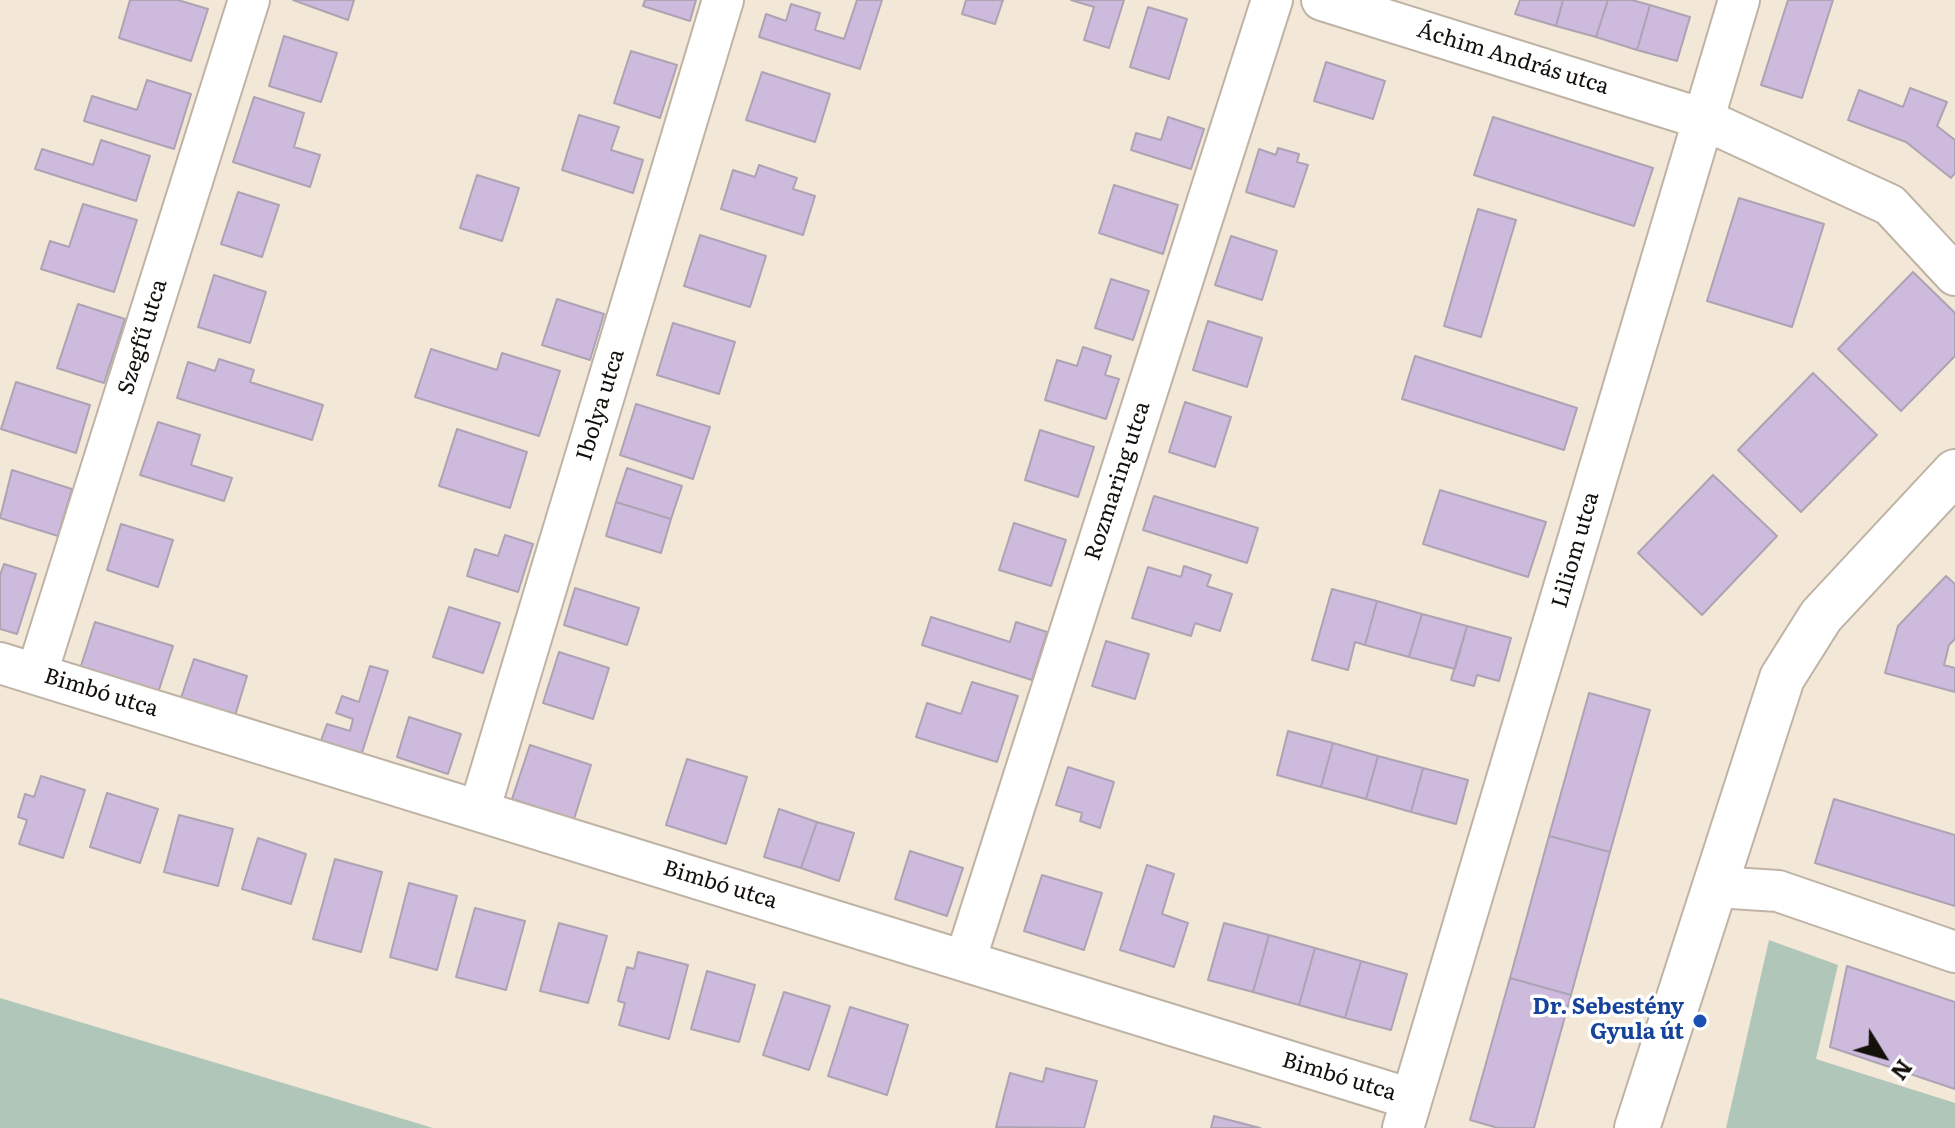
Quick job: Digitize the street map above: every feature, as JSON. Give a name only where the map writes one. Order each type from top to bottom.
[{"type":"street","name":"Szegfű utca","points":[[19,668],[249,0]]},
{"type":"street","name":"Ibolya utca","points":[[479,811],[723,0]]},
{"type":"street","name":"Rozmaring utca","points":[[965,961],[1272,0]]},
{"type":"street","name":"Áchim András utca","points":[[1322,0],[1703,119],[1890,205],[1955,275]]},
{"type":"street","name":"Liliom utca","points":[[1407,1114],[1486,858],[1739,0]]},
{"type":"street","points":[[1637,1128],[1782,678],[1821,616],[1955,472]]},
{"type":"street","name":"Bimbó utca","points":[[19,668],[965,961],[1407,1114]]},
{"type":"street","points":[[1716,887],[1778,891],[1955,952]]},
{"type":"green space","points":[[1769,940],[1838,965],[1816,1059],[1955,1103],[1955,1128],[1726,1128]]},
{"type":"green space","points":[[0,998],[433,1128],[0,1128]]},
{"type":"building","points":[[130,0],[178,0],[208,9],[191,61],[119,38]]},
{"type":"building","points":[[293,0],[354,0],[348,20]]},
{"type":"building","points":[[645,0],[696,0],[690,21],[643,6]]},
{"type":"building","points":[[857,0],[882,0],[860,69],[759,37],[766,14],[786,21],[791,4],[820,13],[815,30],[844,39]]},
{"type":"building","points":[[966,0],[1003,0],[995,24],[962,14]]},
{"type":"building","points":[[1071,0],[1124,0],[1109,48],[1084,40],[1094,7]]},
{"type":"building","points":[[1520,0],[1563,0],[1556,26],[1515,14]]},
{"type":"building","points":[[1563,0],[1608,0],[1596,37],[1556,26]]},
{"type":"building","points":[[1608,0],[1632,0],[1650,5],[1637,50],[1596,37]]},
{"type":"building","points":[[1788,0],[1833,0],[1802,98],[1761,85]]},
{"type":"building","points":[[1650,5],[1690,17],[1677,61],[1637,50]]},
{"type":"building","points":[[1148,7],[1187,19],[1169,79],[1130,67]]},
{"type":"building","points":[[284,36],[337,53],[321,102],[269,86]]},
{"type":"building","points":[[631,51],[677,65],[660,118],[614,103]]},
{"type":"building","points":[[1326,62],[1385,81],[1373,119],[1314,101]]},
{"type":"building","points":[[762,72],[830,94],[815,142],[746,120]]},
{"type":"building","points":[[147,80],[191,94],[174,149],[84,121],[92,96],[137,110]]},
{"type":"building","points":[[1910,88],[1947,102],[1937,126],[1955,140],[1955,173],[1951,178],[1906,142],[1848,120],[1859,90],[1903,107]]},
{"type":"building","points":[[254,97],[304,113],[294,147],[320,155],[310,187],[233,162]]},
{"type":"building","points":[[579,115],[619,127],[611,150],[643,160],[633,193],[562,170]]},
{"type":"building","points":[[1168,117],[1204,129],[1191,169],[1131,150],[1136,133],[1161,140]]},
{"type":"building","points":[[1493,117],[1653,168],[1634,226],[1474,175]]},
{"type":"building","points":[[101,140],[150,156],[136,201],[35,169],[42,149],[93,165]]},
{"type":"building","points":[[1278,148],[1299,154],[1297,162],[1308,165],[1294,207],[1246,192],[1259,149],[1276,155]]},
{"type":"building","points":[[759,165],[797,178],[793,189],[815,196],[803,235],[721,209],[733,170],[755,177]]},
{"type":"building","points":[[477,175],[519,188],[502,241],[460,228]]},
{"type":"building","points":[[1114,185],[1178,205],[1163,254],[1099,233]]},
{"type":"building","points":[[238,192],[279,205],[262,257],[221,244]]},
{"type":"building","points":[[1739,198],[1824,224],[1792,327],[1707,301]]},
{"type":"building","points":[[83,204],[137,220],[114,292],[41,269],[50,241],[69,247]]},
{"type":"building","points":[[1478,209],[1516,220],[1481,337],[1444,326]]},
{"type":"building","points":[[700,235],[766,256],[750,307],[684,286]]},
{"type":"building","points":[[1231,236],[1277,251],[1262,300],[1215,285]]},
{"type":"building","points":[[1913,272],[1955,313],[1955,356],[1901,411],[1838,349]]},
{"type":"building","points":[[214,275],[266,292],[250,343],[198,327]]},
{"type":"building","points":[[1111,279],[1149,291],[1133,340],[1095,328]]},
{"type":"building","points":[[557,299],[604,314],[590,360],[542,345]]},
{"type":"building","points":[[78,304],[125,319],[104,383],[57,368]]},
{"type":"building","points":[[1208,321],[1262,338],[1247,387],[1193,370]]},
{"type":"building","points":[[673,323],[735,342],[719,394],[657,375]]},
{"type":"building","points":[[1083,347],[1111,356],[1105,375],[1119,379],[1106,419],[1045,400],[1057,360],[1077,366]]},
{"type":"building","points":[[431,349],[497,370],[502,353],[560,371],[539,436],[415,397]]},
{"type":"building","points":[[1415,356],[1577,408],[1564,450],[1402,399]]},
{"type":"building","points":[[219,359],[254,370],[250,382],[323,405],[312,440],[177,398],[188,362],[215,371]]},
{"type":"building","points":[[1813,373],[1877,435],[1801,512],[1738,450]]},
{"type":"building","points":[[16,382],[90,405],[76,453],[1,429]]},
{"type":"building","points":[[1185,402],[1231,417],[1215,467],[1169,452]]},
{"type":"building","points":[[636,404],[710,427],[693,479],[620,455]]},
{"type":"building","points":[[158,422],[200,435],[191,465],[232,478],[224,501],[140,475]]},
{"type":"building","points":[[457,429],[527,452],[510,508],[439,486]]},
{"type":"building","points":[[1040,430],[1094,447],[1078,497],[1025,480]]},
{"type":"building","points":[[627,468],[682,486],[671,519],[616,502]]},
{"type":"building","points":[[12,470],[72,489],[58,536],[0,518]]},
{"type":"building","points":[[1713,475],[1777,536],[1702,615],[1638,553]]},
{"type":"building","points":[[1440,490],[1546,522],[1528,577],[1423,544]]},
{"type":"building","points":[[1154,496],[1258,528],[1247,563],[1143,530]]},
{"type":"building","points":[[616,502],[671,519],[661,553],[606,536]]},
{"type":"building","points":[[1014,523],[1066,540],[1051,586],[999,570]]},
{"type":"building","points":[[121,524],[173,540],[158,587],[107,570]]},
{"type":"building","points":[[505,535],[533,544],[518,592],[467,576],[475,549],[498,556]]},
{"type":"building","points":[[4,564],[36,574],[17,634],[0,629],[0,575]]},
{"type":"building","points":[[1184,566],[1211,575],[1207,586],[1232,594],[1220,631],[1195,623],[1191,636],[1132,618],[1148,567],[1181,577]]},
{"type":"building","points":[[1946,576],[1955,584],[1955,639],[1949,645],[1944,665],[1955,668],[1955,692],[1885,673],[1898,626]]},
{"type":"building","points":[[575,588],[639,608],[627,645],[564,625]]},
{"type":"building","points":[[1332,589],[1377,601],[1365,645],[1355,642],[1348,670],[1312,660]]},
{"type":"building","points":[[1377,601],[1422,614],[1409,657],[1365,645]]},
{"type":"building","points":[[449,607],[500,623],[483,673],[433,657]]},
{"type":"building","points":[[1422,614],[1467,626],[1455,669],[1409,657]]},
{"type":"building","points":[[931,617],[1010,642],[1016,622],[1047,632],[1032,680],[922,645]]},
{"type":"building","points":[[95,622],[173,646],[157,696],[79,672]]},
{"type":"building","points":[[1467,626],[1511,638],[1499,681],[1477,675],[1474,686],[1451,680]]},
{"type":"building","points":[[1106,641],[1149,654],[1135,699],[1092,686]]},
{"type":"building","points":[[559,652],[609,668],[593,719],[543,703]]},
{"type":"building","points":[[194,659],[247,676],[234,719],[180,701]]},
{"type":"building","points":[[370,666],[388,671],[360,759],[319,746],[327,724],[350,731],[353,719],[336,713],[342,696],[359,702]]},
{"type":"building","points":[[972,682],[1018,696],[997,762],[916,737],[927,703],[961,714]]},
{"type":"building","points":[[1589,693],[1650,710],[1610,852],[1549,836]]},
{"type":"building","points":[[409,717],[461,734],[448,774],[397,757]]},
{"type":"building","points":[[1288,731],[1333,743],[1321,787],[1277,775]]},
{"type":"building","points":[[1333,743],[1378,756],[1366,799],[1321,787]]},
{"type":"building","points":[[530,745],[591,765],[574,819],[512,799]]},
{"type":"building","points":[[1378,756],[1423,768],[1411,812],[1366,799]]},
{"type":"building","points":[[687,759],[747,777],[726,844],[666,825]]},
{"type":"building","points":[[1068,767],[1114,782],[1100,828],[1080,821],[1082,813],[1056,805]]},
{"type":"building","points":[[1423,768],[1468,780],[1456,824],[1411,812]]},
{"type":"building","points":[[41,776],[85,790],[63,858],[19,844],[27,820],[18,817],[25,794],[34,797]]},
{"type":"building","points":[[107,793],[158,809],[140,863],[90,847]]},
{"type":"building","points":[[1834,799],[1955,835],[1955,906],[1815,863]]},
{"type":"building","points":[[779,809],[817,822],[801,868],[764,857]]},
{"type":"building","points":[[179,815],[233,829],[218,886],[164,872]]},
{"type":"building","points":[[817,822],[854,833],[839,881],[801,868]]},
{"type":"building","points":[[1549,836],[1610,852],[1571,995],[1510,978]]},
{"type":"building","points":[[258,838],[306,854],[291,904],[242,889]]},
{"type":"building","points":[[910,851],[963,868],[947,916],[895,899]]},
{"type":"building","points":[[335,859],[382,872],[361,952],[313,939]]},
{"type":"building","points":[[1147,865],[1174,874],[1162,914],[1188,923],[1174,967],[1120,950]]},
{"type":"building","points":[[1042,875],[1102,893],[1084,950],[1024,931]]},
{"type":"building","points":[[409,883],[457,896],[437,970],[390,957]]},
{"type":"building","points":[[475,908],[525,921],[506,990],[456,977]]},
{"type":"building","points":[[559,923],[607,936],[588,1003],[540,991]]},
{"type":"building","points":[[1224,923],[1269,935],[1253,992],[1208,980]]},
{"type":"building","points":[[1269,935],[1315,948],[1299,1005],[1253,992]]},
{"type":"building","points":[[1315,948],[1361,961],[1345,1018],[1299,1005]]},
{"type":"building","points":[[638,952],[688,965],[669,1039],[619,1025],[625,1003],[618,1001],[627,967],[634,969]]},
{"type":"building","points":[[1361,961],[1407,974],[1391,1030],[1345,1018]]},
{"type":"building","points":[[1847,966],[1955,1002],[1955,1089],[1830,1047]]},
{"type":"building","points":[[707,971],[755,985],[739,1042],[691,1029]]},
{"type":"building","points":[[1510,978],[1571,995],[1534,1128],[1498,1128],[1470,1120]]},
{"type":"building","points":[[784,992],[830,1006],[809,1070],[763,1055]]},
{"type":"building","points":[[850,1007],[908,1025],[887,1095],[828,1076]]},
{"type":"building","points":[[1046,1068],[1097,1081],[1084,1128],[996,1127],[1010,1073],[1043,1082]]},
{"type":"building","points":[[1214,1116],[1260,1128],[1211,1128]]},
{"type":"place","name":"Dr. Sebestény Gyula út","points":[[1700,1021]]}]
